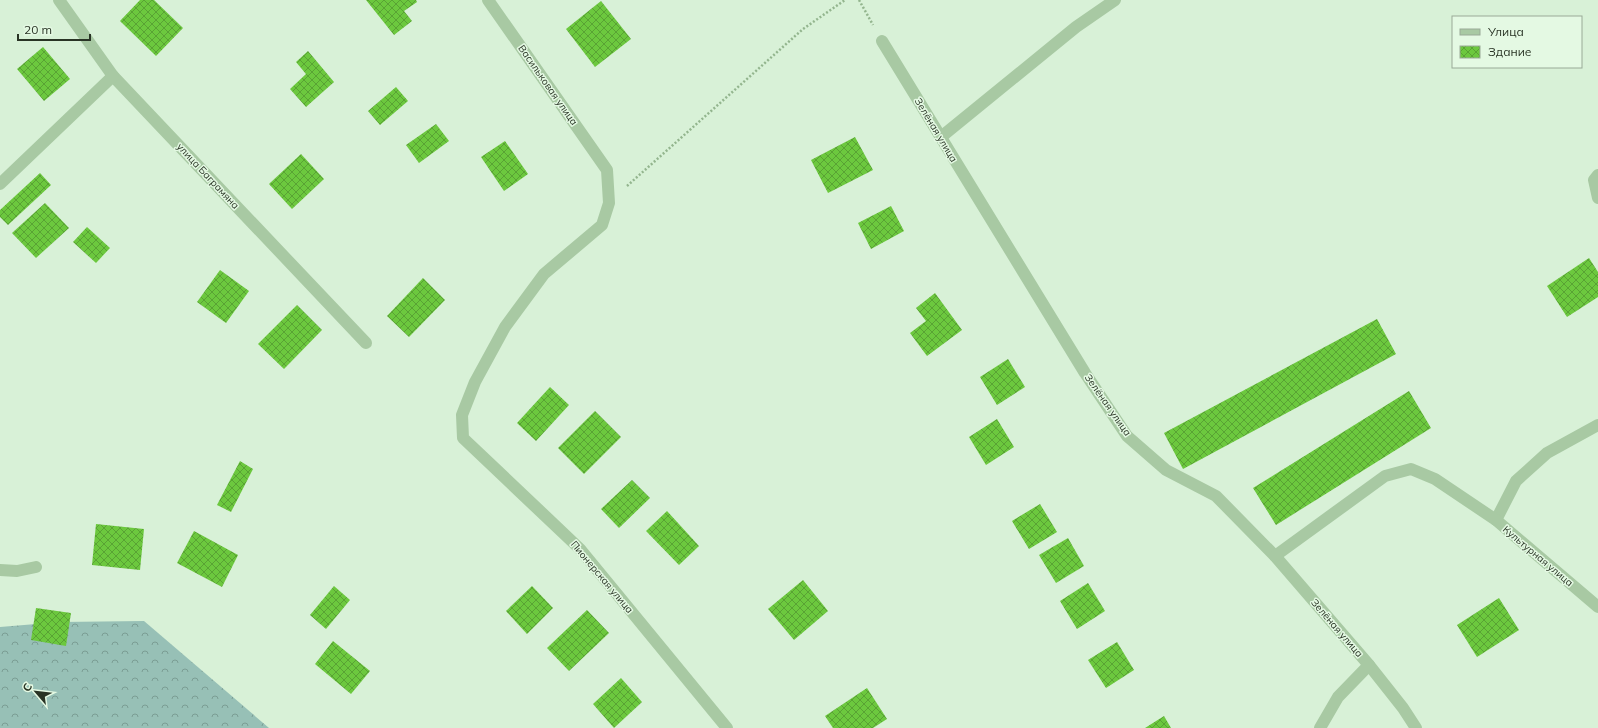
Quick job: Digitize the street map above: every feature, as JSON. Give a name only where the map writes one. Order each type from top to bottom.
[{"type":"street","name":"улица Баграмяна","points":[[59,0],[113,76],[366,343]]},
{"type":"street","name":"Васильковая улица","points":[[488,0],[607,170],[609,203]]},
{"type":"street","points":[[941,137],[1076,27],[1115,0]]},
{"type":"street","name":"Зелёная улица","points":[[882,41],[1085,373],[1127,436],[1166,470],[1216,496],[1275,556],[1369,665],[1338,697],[1320,728]]},
{"type":"street","points":[[0,184],[113,76]]},
{"type":"street","points":[[1598,175],[1594,180],[1598,198]]},
{"type":"street","name":"Пионерская улица","points":[[609,203],[602,226],[544,274],[505,327],[475,382],[462,414],[463,438],[580,549],[727,728]]},
{"type":"street","name":"Культурная улица","points":[[1598,425],[1547,453],[1516,482],[1496,520],[1598,608]]},
{"type":"street","points":[[1275,556],[1385,476],[1411,469],[1435,479],[1496,520]]},
{"type":"street","points":[[0,570],[17,571],[36,567]]},
{"type":"street","points":[[1369,665],[1403,708],[1416,728]]},
{"type":"path","points":[[609,203],[803,29],[845,0]]},
{"type":"path","points":[[859,0],[882,41]]},
{"type":"green space","points":[[144,621],[269,728],[0,728],[0,627],[60,622]]},
{"type":"building","points":[[140,0],[154,0],[183,28],[156,56],[120,21]]},
{"type":"building","points":[[366,0],[416,0],[417,2],[404,11],[412,21],[394,35]]},
{"type":"building","points":[[601,1],[631,39],[595,67],[566,29]]},
{"type":"building","points":[[43,47],[70,79],[44,101],[17,69]]},
{"type":"building","points":[[308,51],[334,82],[306,107],[290,89],[306,74],[296,62]]},
{"type":"building","points":[[396,87],[408,101],[380,125],[368,111]]},
{"type":"building","points":[[436,124],[449,141],[419,163],[406,145]]},
{"type":"building","points":[[855,137],[873,170],[828,193],[811,160]]},
{"type":"building","points":[[505,141],[528,174],[504,191],[481,157]]},
{"type":"building","points":[[301,154],[324,179],[292,209],[269,184]]},
{"type":"building","points":[[40,173],[51,185],[8,225],[0,217],[0,210]]},
{"type":"building","points":[[45,203],[69,228],[36,258],[12,233]]},
{"type":"building","points":[[891,206],[904,231],[871,249],[858,223]]},
{"type":"building","points":[[87,227],[110,248],[96,263],[73,242]]},
{"type":"building","points":[[1589,258],[1598,272],[1598,297],[1567,317],[1547,286]]},
{"type":"building","points":[[220,270],[249,291],[226,323],[197,302]]},
{"type":"building","points":[[423,278],[445,300],[409,337],[387,316]]},
{"type":"building","points":[[935,293],[962,330],[927,356],[910,333],[926,321],[916,308]]},
{"type":"building","points":[[297,305],[322,330],[284,369],[258,344]]},
{"type":"building","points":[[1377,319],[1396,354],[1183,469],[1164,433]]},
{"type":"building","points":[[1008,359],[1025,387],[997,405],[980,377]]},
{"type":"building","points":[[550,387],[569,405],[536,441],[517,423]]},
{"type":"building","points":[[1409,391],[1431,428],[1276,525],[1253,488]]},
{"type":"building","points":[[595,411],[621,437],[584,474],[558,448]]},
{"type":"building","points":[[997,419],[1014,447],[986,465],[969,437]]},
{"type":"building","points":[[240,461],[253,469],[231,512],[217,505]]},
{"type":"building","points":[[632,480],[650,498],[619,528],[601,509]]},
{"type":"building","points":[[1040,504],[1057,532],[1029,549],[1012,521]]},
{"type":"building","points":[[667,511],[699,546],[679,565],[646,531]]},
{"type":"building","points":[[96,524],[144,529],[140,570],[92,565]]},
{"type":"building","points":[[194,531],[238,555],[222,587],[177,563]]},
{"type":"building","points":[[1068,538],[1084,566],[1056,583],[1039,555]]},
{"type":"building","points":[[803,580],[828,611],[794,640],[768,609]]},
{"type":"building","points":[[1088,583],[1105,611],[1077,629],[1060,601]]},
{"type":"building","points":[[334,586],[350,600],[326,629],[310,615]]},
{"type":"building","points":[[532,586],[553,608],[527,634],[506,611]]},
{"type":"building","points":[[1499,598],[1519,630],[1477,657],[1457,625]]},
{"type":"building","points":[[36,608],[71,613],[66,646],[31,640]]},
{"type":"building","points":[[587,610],[609,633],[569,671],[547,648]]},
{"type":"building","points":[[333,641],[370,671],[351,694],[315,664]]},
{"type":"building","points":[[1117,642],[1134,670],[1106,688],[1088,660]]},
{"type":"building","points":[[621,678],[642,702],[614,728],[593,704]]},
{"type":"building","points":[[867,688],[887,719],[873,728],[833,728],[825,716]]},
{"type":"building","points":[[1164,716],[1171,728],[1145,728]]}]
